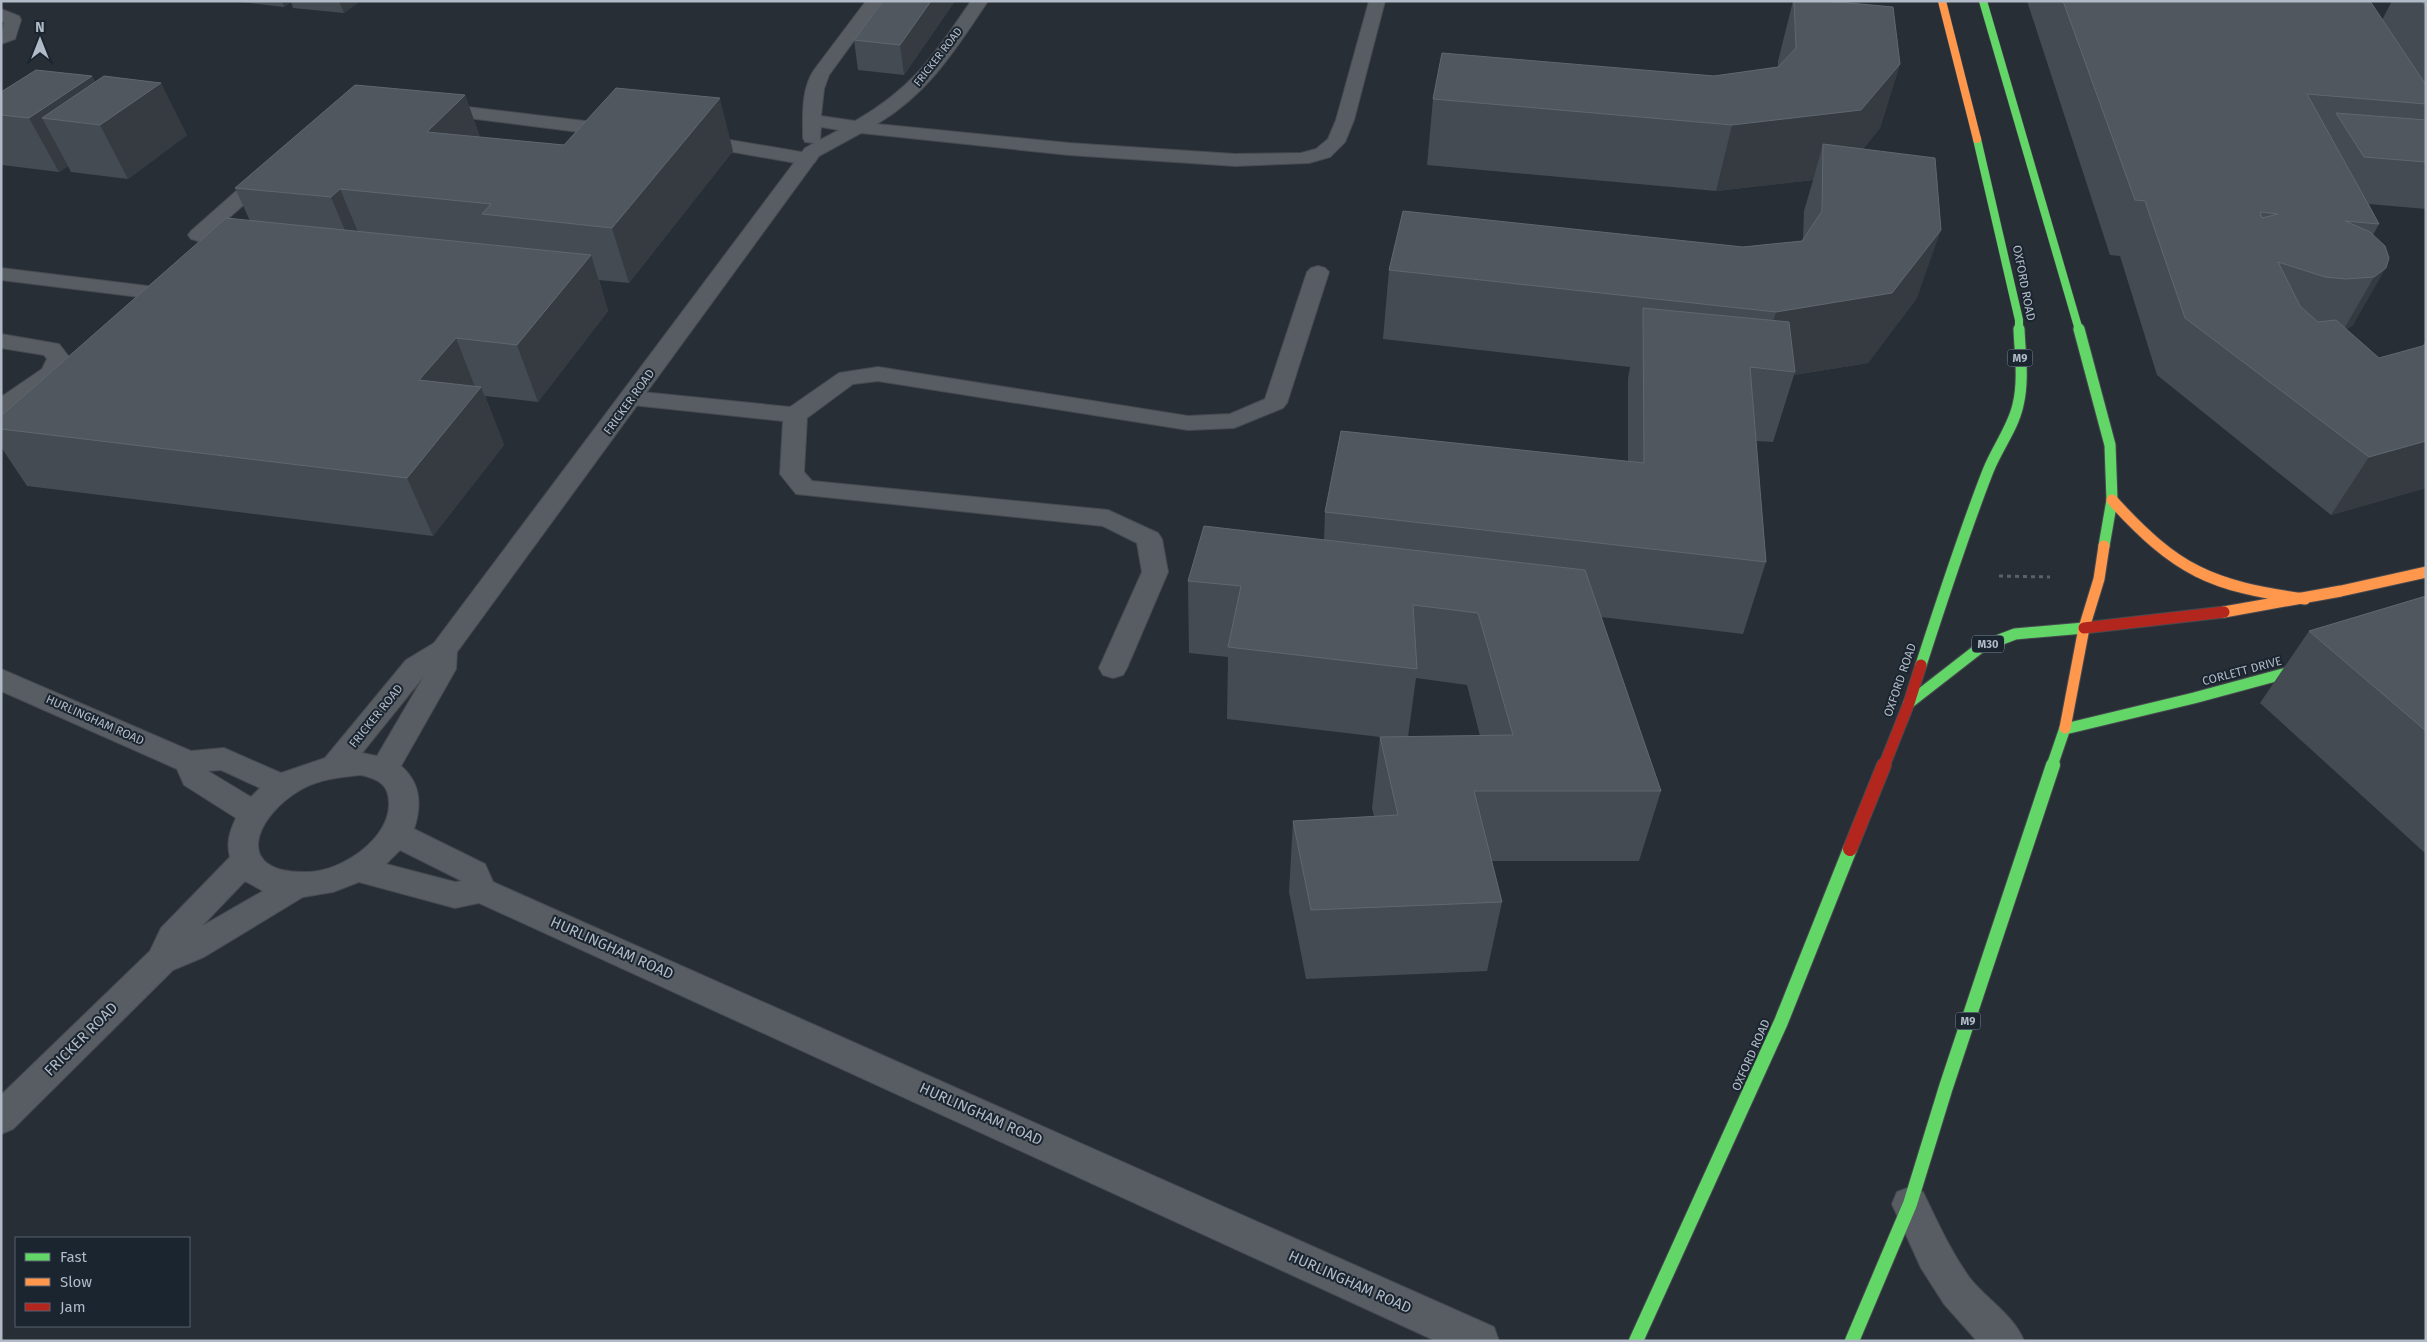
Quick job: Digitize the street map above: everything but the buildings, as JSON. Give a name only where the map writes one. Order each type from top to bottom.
[{"type":"main road","name":"OXFORD ROAD","points":[[1636,1341],[1781,1022],[1909,703],[1952,568],[1989,468],[2010,430],[2018,405],[2021,375],[2019,320],[2005,252],[1942,1]]},
{"type":"main road","name":"M9","points":[[1852,1341],[1910,1204],[1946,1087],[2065,729],[2084,628],[2099,579],[2112,500],[2110,445],[2097,392],[1983,1]]},
{"type":"main road","points":[[2112,500],[2161,548],[2197,571],[2220,582],[2260,592],[2305,599]]},
{"type":"main road","name":"M30","points":[[1909,703],[1982,647],[2015,634],[2154,623],[2305,599],[2426,572]]},
{"type":"main road","name":"CORLETT DRIVE","points":[[2065,729],[2194,698],[2324,663]]},
{"type":"street","points":[[682,138],[809,156],[815,86],[820,74],[875,1]]},
{"type":"street","name":"FRICKER ROAD","points":[[335,766],[416,667],[444,650],[809,156],[896,103],[915,87],[980,1]]},
{"type":"street","points":[[812,120],[856,127],[1069,150],[1178,158],[1273,161],[1302,159],[1323,153],[1336,142],[1345,120],[1377,1]]},
{"type":"street","points":[[1,14],[12,20],[9,35],[1,38]]},
{"type":"street","points":[[417,107],[632,132]]},
{"type":"street","points":[[198,235],[280,162]]},
{"type":"street","points":[[632,398],[795,415],[847,378],[878,374],[1188,423],[1234,421],[1275,403],[1318,272]]},
{"type":"street","points":[[1,291],[10,275],[180,296]]},
{"type":"street","points":[[1,341],[51,349],[59,358],[52,373],[1,408]]},
{"type":"street","points":[[795,415],[792,474],[805,488],[1108,518],[1148,538],[1155,572],[1113,668]]},
{"type":"street","name":"FRICKER ROAD","points":[[384,769],[442,669],[444,650]]},
{"type":"street","name":"HURLINGHAM ROAD","points":[[1,679],[189,762],[224,759],[282,786]]},
{"type":"street","points":[[189,762],[194,777],[254,814]]},
{"type":"street","points":[[361,764],[384,769],[402,785],[407,807],[396,834],[380,853],[357,869],[328,880],[298,885],[264,879],[245,861],[242,846],[246,830],[254,814],[282,786],[299,777],[335,766],[361,764]]},
{"type":"street","points":[[357,869],[455,895],[480,890],[474,874],[396,834]]},
{"type":"street","name":"FRICKER ROAD","points":[[1,1118],[162,960],[172,937],[245,861]]},
{"type":"street","name":"FRICKER ROAD","points":[[162,960],[193,948],[298,885]]},
{"type":"street","name":"HURLINGHAM ROAD","points":[[480,890],[1480,1341]]},
{"type":"street","points":[[1910,1204],[1934,1255],[1957,1291],[1999,1338],[2005,1341]]},
{"type":"traffic: fast","points":[[1983,1],[2097,392],[2110,445],[2112,500],[2104,546]]},
{"type":"traffic: fast","points":[[1921,665],[1952,568],[1989,468],[2009,429],[2018,405],[2021,375],[2019,320],[1977,139]]},
{"type":"traffic: fast","points":[[1909,703],[1981,647],[2015,634],[2084,628]]},
{"type":"traffic: fast","points":[[2065,729],[2194,698],[2316,665]]},
{"type":"traffic: fast","points":[[1852,1341],[1910,1204],[1946,1087],[2065,728]]},
{"type":"traffic: fast","points":[[1636,1341],[1781,1022],[1850,849]]},
{"type":"traffic: slow","points":[[1942,1],[1977,139]]},
{"type":"traffic: slow","points":[[2112,500],[2162,549],[2206,577],[2242,589],[2305,599]]},
{"type":"traffic: slow","points":[[2065,728],[2084,628],[2099,579],[2104,546]]},
{"type":"traffic: slow","points":[[2224,612],[2341,591],[2426,572]]},
{"type":"traffic: jam","points":[[2084,628],[2224,612]]},
{"type":"traffic: jam","points":[[1850,849],[1909,703],[1921,665]]}]
